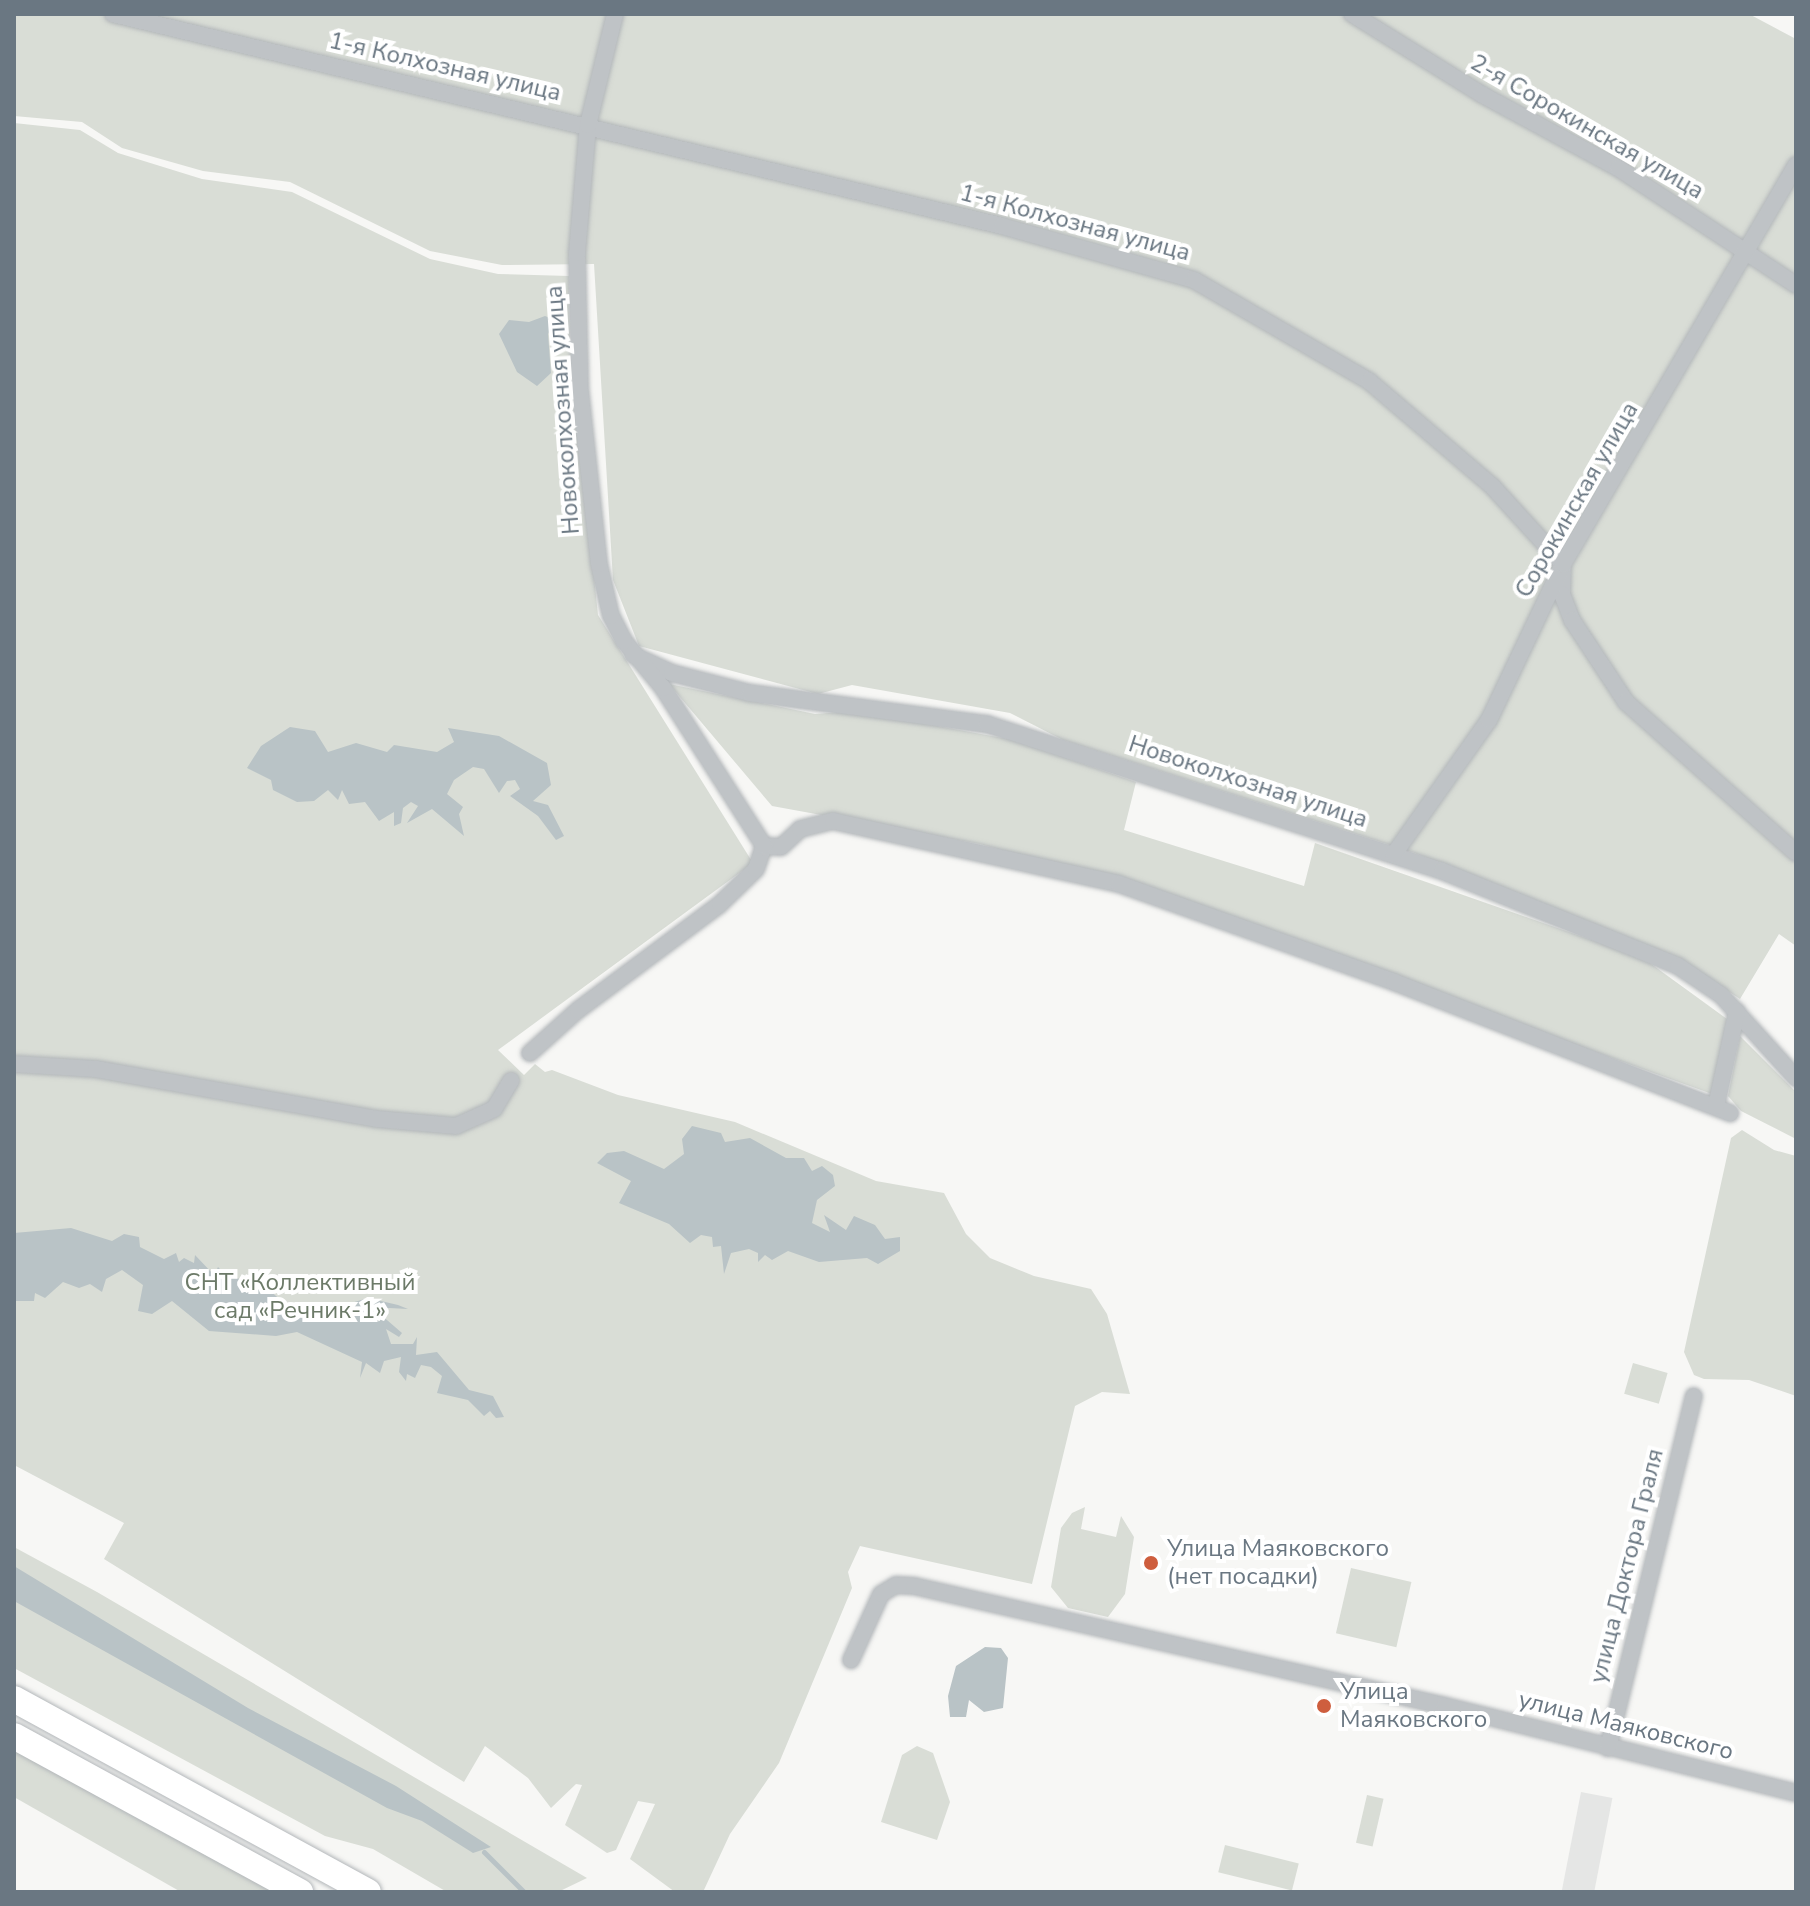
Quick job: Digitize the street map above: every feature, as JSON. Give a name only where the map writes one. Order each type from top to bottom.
[{"type":"main road","points":[[14,1699],[368,1892]]},
{"type":"main road","points":[[14,1736],[300,1892]]},
{"type":"street","name":"1-я Колхозная улица","points":[[113,14],[1002,226],[1194,280],[1369,381],[1492,486],[1563,564]]},
{"type":"street","name":"Новоколхозная улица","points":[[615,14],[588,125],[577,279],[587,473],[606,599],[633,655],[663,688],[764,846]]},
{"type":"street","name":"2-я Сорокинская улица","points":[[1352,14],[1481,94],[1618,168],[1796,285]]},
{"type":"street","name":"Сорокинская улица","points":[[1394,854],[1489,720],[1563,564],[1750,252],[1796,165]]},
{"type":"street","points":[[1563,564],[1562,594],[1572,620],[1626,702],[1796,853]]},
{"type":"street","name":"Новоколхозная улица","points":[[633,655],[672,673],[750,693],[987,724],[1394,854],[1661,958],[1699,979],[1737,1011],[1796,1078]]},
{"type":"street","points":[[530,1053],[578,1010],[720,904],[756,869],[764,846],[781,847],[800,829],[833,821],[1119,884],[1723,1109],[1737,1011]]},
{"type":"street","points":[[14,1064],[96,1069],[377,1119],[456,1126],[494,1109],[511,1081]]},
{"type":"street","name":"улица Доктора Граля","points":[[1608,1748],[1694,1396]]},
{"type":"street","name":"улица Маяковского","points":[[851,1660],[878,1598],[896,1585],[1445,1706],[1796,1793]]},
{"type":"shaded area","points":[[545,316],[555,320],[548,334],[551,373],[537,386],[517,372],[499,334],[509,320],[529,322]]},
{"type":"shaded area","points":[[290,727],[315,731],[328,752],[356,743],[387,752],[394,745],[437,752],[454,742],[448,728],[499,736],[547,763],[551,785],[533,801],[548,805],[564,836],[556,840],[538,816],[510,796],[520,789],[515,780],[507,781],[499,793],[484,769],[473,767],[454,780],[447,794],[463,807],[459,814],[464,836],[432,809],[407,823],[418,806],[411,802],[403,808],[401,823],[394,826],[394,812],[379,821],[365,802],[349,804],[342,790],[338,800],[328,790],[314,801],[297,802],[273,790],[271,780],[247,768],[261,746]]},
{"type":"shaded area","points":[[692,1126],[721,1133],[725,1142],[750,1138],[786,1158],[804,1158],[812,1171],[822,1166],[833,1175],[835,1186],[817,1200],[812,1223],[830,1232],[824,1215],[846,1230],[854,1216],[875,1225],[885,1239],[900,1237],[900,1251],[878,1264],[867,1258],[819,1262],[788,1251],[772,1260],[765,1255],[758,1262],[758,1253],[749,1249],[731,1253],[724,1274],[721,1246],[713,1247],[712,1237],[701,1235],[690,1243],[669,1224],[619,1203],[631,1181],[597,1163],[607,1153],[624,1151],[664,1169],[684,1154],[682,1139]]},
{"type":"shaded area","points":[[71,1228],[112,1241],[124,1234],[139,1237],[140,1247],[164,1259],[176,1253],[179,1262],[184,1258],[194,1263],[195,1255],[214,1275],[218,1267],[228,1277],[268,1283],[267,1288],[285,1304],[331,1309],[368,1298],[408,1309],[370,1307],[379,1322],[380,1314],[402,1333],[399,1337],[386,1329],[391,1344],[413,1344],[417,1337],[416,1355],[437,1352],[469,1390],[493,1396],[504,1417],[496,1418],[490,1411],[484,1416],[468,1400],[437,1393],[442,1376],[431,1367],[421,1365],[415,1378],[407,1374],[406,1381],[399,1372],[401,1357],[384,1361],[380,1373],[366,1363],[360,1378],[362,1362],[297,1332],[276,1336],[209,1331],[172,1301],[152,1314],[138,1311],[143,1285],[122,1270],[106,1279],[102,1292],[90,1284],[79,1288],[63,1282],[45,1298],[35,1293],[34,1301],[14,1301],[14,1233]]},
{"type":"shaded area","points":[[14,1566],[248,1708],[396,1786],[491,1847],[473,1853],[422,1821],[387,1808],[14,1601]]},
{"type":"shaded area","points":[[985,1647],[1001,1648],[1008,1658],[1003,1708],[984,1712],[969,1700],[966,1717],[950,1717],[948,1696],[956,1666]]},
{"type":"shaded area","points":[[1581,1792],[1612,1798],[1594,1892],[1562,1892]]},
{"type":"green space","points":[[14,14],[1749,14],[1796,39],[1796,946],[1779,934],[1740,999],[1679,958],[1412,852],[1063,740],[1010,713],[852,685],[818,694],[639,646],[613,580],[594,264],[502,265],[430,251],[290,182],[203,171],[122,148],[82,122],[14,116]]},
{"type":"green space","name":"СНТ «Коллективный сад «Речник-1»","points":[[14,123],[80,130],[118,153],[202,179],[292,192],[430,259],[498,274],[569,276],[570,347],[598,615],[753,863],[498,1050],[524,1075],[535,1064],[545,1072],[552,1070],[618,1095],[735,1122],[876,1181],[944,1193],[966,1234],[990,1258],[1034,1276],[1091,1289],[1107,1314],[1130,1394],[1102,1392],[1075,1406],[1032,1584],[860,1546],[848,1572],[852,1588],[779,1763],[730,1834],[703,1892],[675,1892],[630,1859],[655,1804],[638,1801],[616,1850],[607,1853],[565,1825],[582,1785],[576,1784],[551,1808],[528,1778],[485,1746],[464,1782],[104,1559],[124,1523],[14,1465]]},
{"type":"green space","points":[[669,684],[815,714],[855,711],[1014,740],[1136,782],[1124,830],[1304,886],[1315,843],[1643,958],[1727,1019],[1712,1094],[1143,889],[980,844],[772,806]]},
{"type":"green space","points":[[1740,1036],[1796,1092],[1796,1139],[1741,1111],[1728,1096]]},
{"type":"green space","points":[[1742,1130],[1774,1150],[1796,1156],[1796,1396],[1749,1380],[1704,1379],[1694,1375],[1684,1352],[1731,1138]]},
{"type":"green space","points":[[1633,1363],[1668,1373],[1659,1404],[1624,1394]]},
{"type":"green space","points":[[1085,1507],[1081,1529],[1116,1537],[1121,1516],[1134,1537],[1125,1594],[1108,1617],[1068,1608],[1051,1587],[1061,1528],[1072,1513]]},
{"type":"green space","points":[[14,1547],[97,1592],[587,1878],[558,1892],[447,1892],[373,1849],[325,1836],[14,1668]]},
{"type":"green space","points":[[1351,1568],[1411,1582],[1396,1647],[1336,1633]]},
{"type":"green space","points":[[14,1745],[273,1892],[181,1892],[14,1797]]},
{"type":"green space","points":[[917,1746],[933,1753],[950,1802],[937,1840],[881,1822],[902,1755]]},
{"type":"green space","points":[[1367,1795],[1384,1799],[1373,1847],[1356,1843]]},
{"type":"green space","points":[[1225,1845],[1299,1863],[1292,1891],[1218,1872]]},
{"type":"waterway","points":[[484,1852],[524,1892]]},
{"type":"place","name":"Улица Маяковского (нет посадки)","points":[[1151,1563]]},
{"type":"place","name":"Улица Маяковского","points":[[1324,1706]]}]
